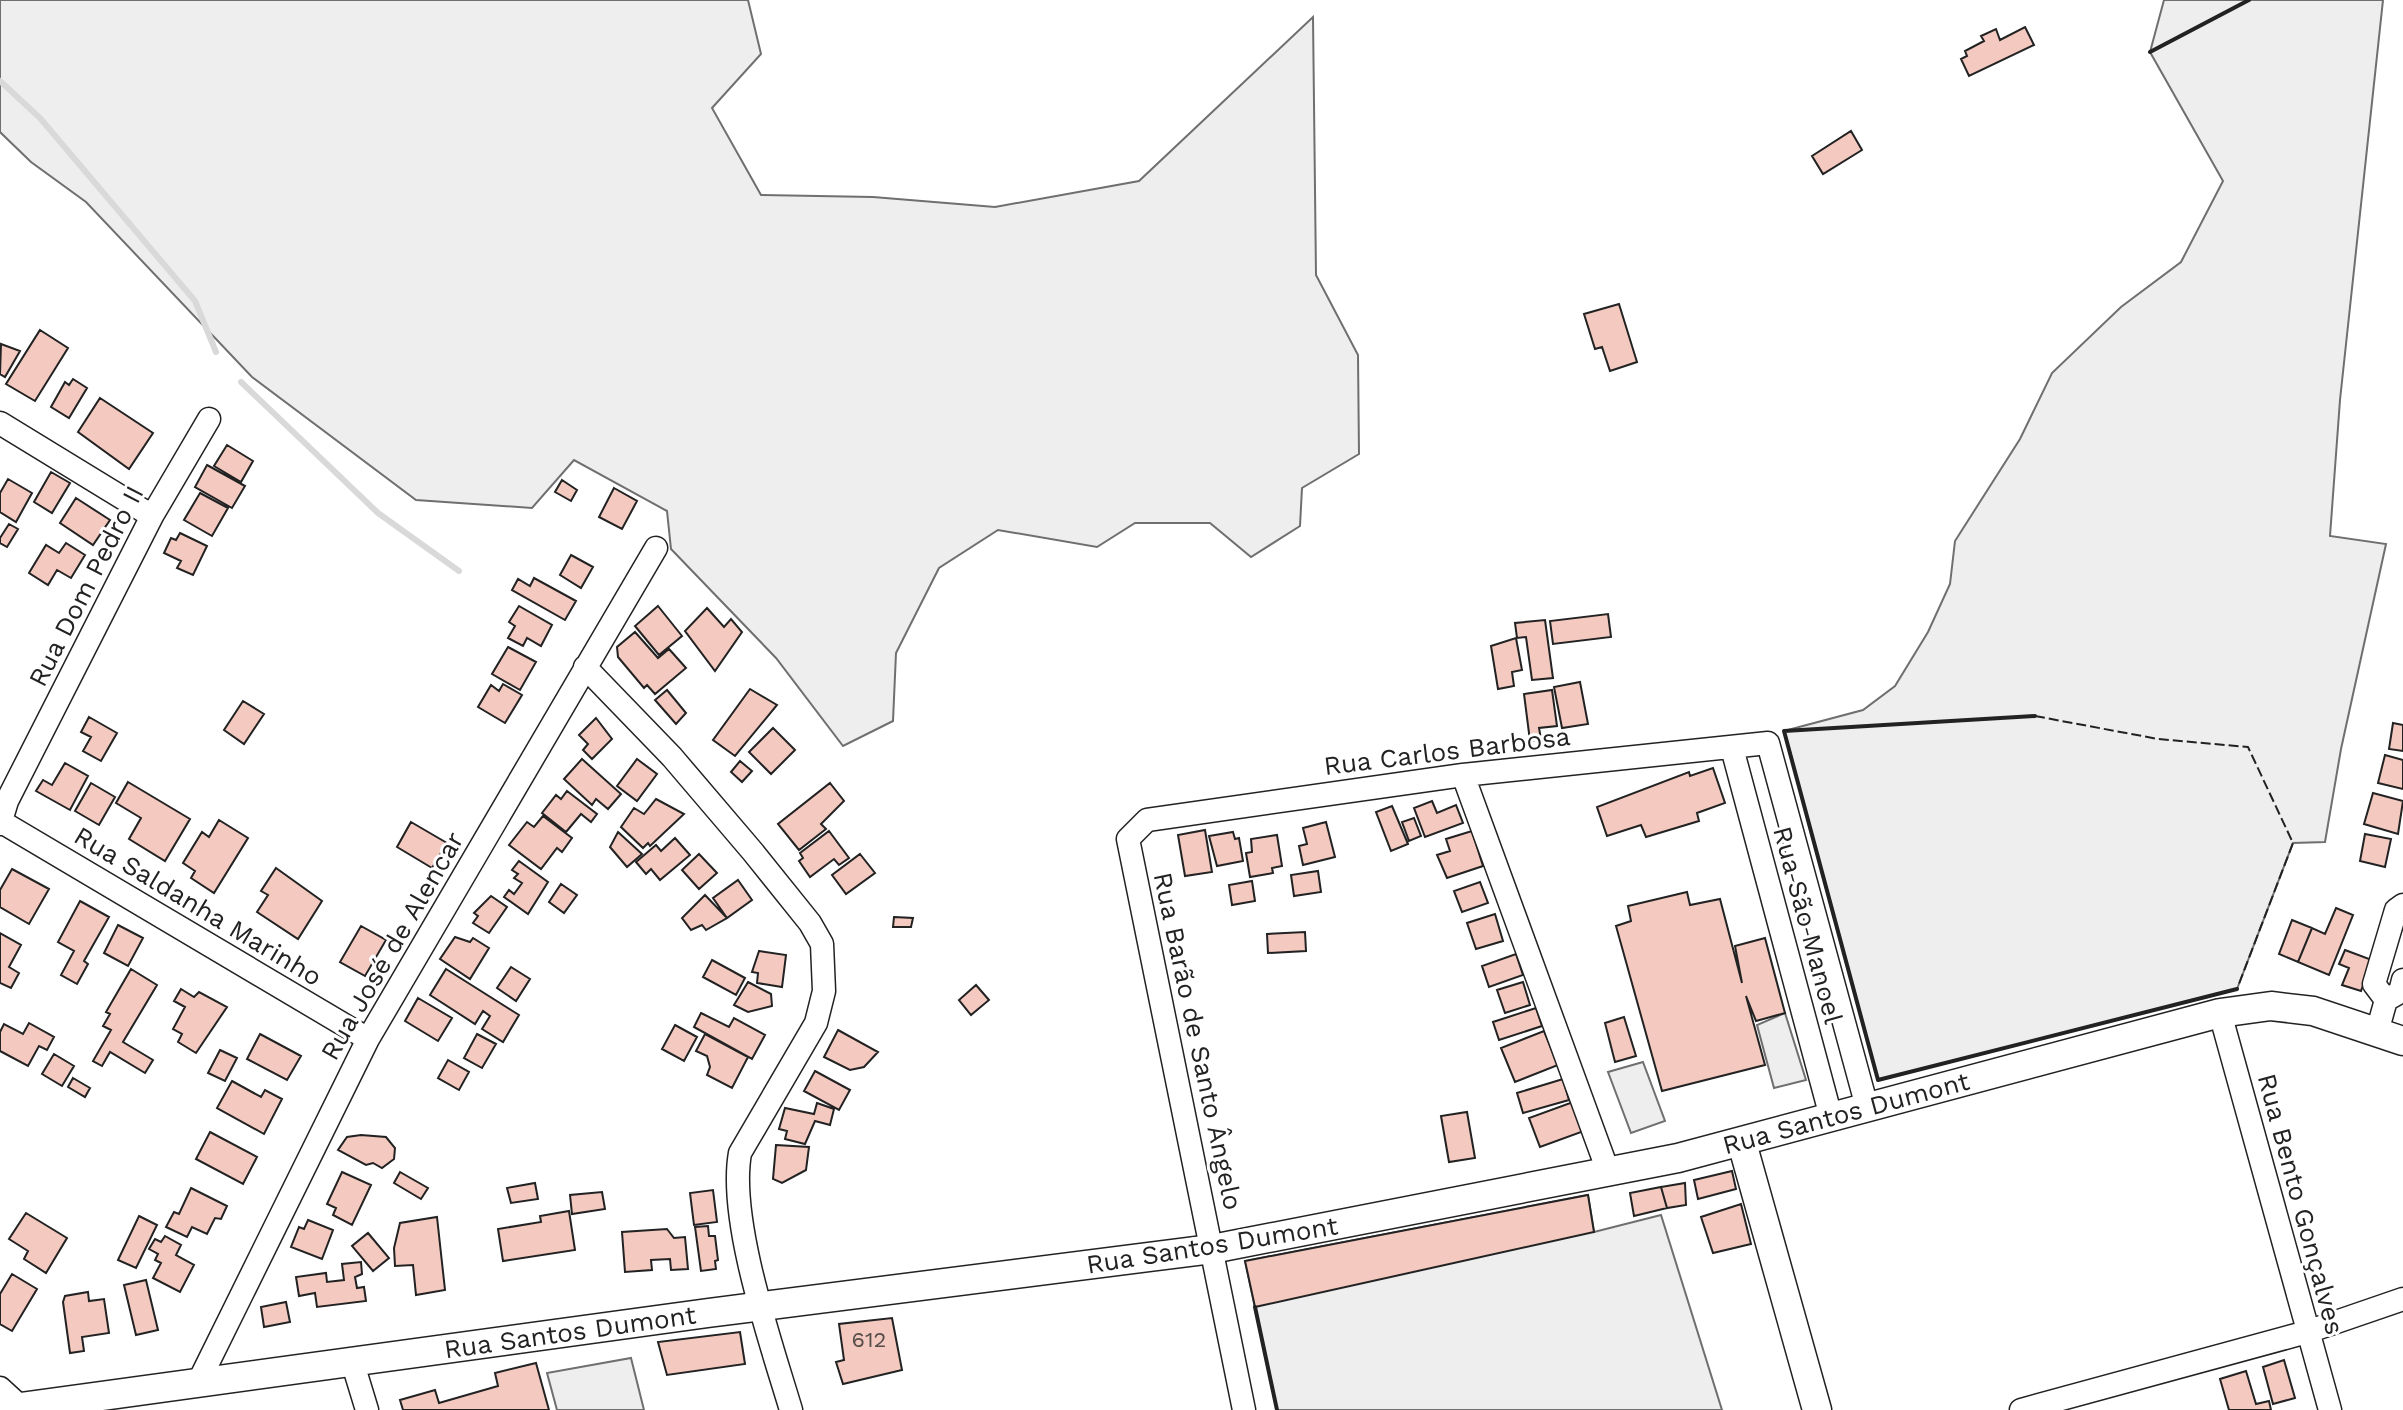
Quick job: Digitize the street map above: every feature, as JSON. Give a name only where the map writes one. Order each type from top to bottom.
[{"type":"main road","name":"Rua Santos Dumont","points":[[16,1409],[1212,1249],[1609,1174],[1742,1143],[2220,1013],[2271,1006],[2313,1011],[2390,1036]]},
{"type":"main road","points":[[1742,1143],[1817,1410]]},
{"type":"street","name":"Rua Dom Pedro II","points":[[0,823],[7,801],[152,516],[209,419]]},
{"type":"street","points":[[0,423],[152,516]]},
{"type":"street","name":"Rua José de Alencar","points":[[198,1383],[368,1039],[656,548]]},
{"type":"street","points":[[585,667],[672,757],[810,923],[822,944],[824,991],[816,1023],[740,1153],[736,1176],[761,1307],[791,1410]]},
{"type":"street","name":"Rua Carlos Barbosa","points":[[1136,827],[1147,820],[1463,775],[1768,743]]},
{"type":"street","name":"Rua São Manoel","points":[[1768,743],[1867,1107]]},
{"type":"street","name":"Rua São Manoel","points":[[1732,748],[1831,1117]]},
{"type":"street","points":[[1463,775],[1609,1174]]},
{"type":"street","name":"Rua Saldanha Marinho","points":[[0,823],[368,1039]]},
{"type":"street","name":"Rua Barão de Santo Ângelo","points":[[1136,827],[1128,839],[1244,1410]]},
{"type":"street","points":[[2390,1036],[2386,1000],[2374,984],[2396,910],[2403,905]]},
{"type":"street","points":[[2386,1000],[2400,992],[2403,980]]},
{"type":"street","name":"Rua Bento Gonçalves","points":[[2220,1013],[2330,1410]]},
{"type":"street","points":[[2021,1410],[2307,1332],[2403,1299]]},
{"type":"street","points":[[353,1364],[367,1410]]},
{"type":"street","points":[[0,1388],[16,1409]]},
{"type":"shaded area","points":[[0,0],[748,0],[761,54],[712,108],[761,195],[873,197],[995,207],[1139,181],[1313,17],[1316,275],[1358,355],[1359,454],[1302,488],[1300,526],[1251,557],[1210,523],[1135,523],[1097,547],[998,530],[939,568],[896,653],[893,721],[843,746],[776,658],[671,549],[667,511],[574,460],[532,508],[416,500],[252,377],[86,202],[31,162],[0,132]]},
{"type":"shaded area","points":[[2164,0],[2383,0],[2340,400],[2330,536],[2386,544],[2341,749],[2325,842],[2293,843],[2237,989],[1878,1080],[1784,731],[1863,710],[1895,686],[1928,632],[1950,584],[1955,541],[2020,439],[2052,373],[2121,307],[2181,262],[2223,181],[2150,52]]},
{"type":"shaded area","points":[[1785,1013],[1806,1080],[1774,1088],[1757,1025]]},
{"type":"shaded area","points":[[1643,1062],[1665,1121],[1631,1133],[1608,1072]]},
{"type":"shaded area","points":[[1588,1195],[1594,1232],[1661,1215],[1722,1410],[1277,1410],[1245,1261]]},
{"type":"shaded area","points":[[631,1358],[644,1410],[557,1410],[547,1373]]},
{"type":"building","points":[[2025,27],[2034,45],[1969,76],[1961,59],[1967,56],[1965,51],[1984,41],[1981,36],[1996,29],[2000,40]]},
{"type":"building","points":[[1851,131],[1862,150],[1823,174],[1812,156]]},
{"type":"building","points":[[1619,304],[1637,362],[1610,371],[1602,347],[1595,349],[1584,314]]},
{"type":"building","points":[[40,330],[68,348],[35,401],[6,384]]},
{"type":"building","points":[[1,344],[20,351],[5,377],[0,374]]},
{"type":"building","points":[[73,379],[87,388],[69,418],[51,407],[65,382],[69,385]]},
{"type":"building","points":[[100,398],[153,433],[129,469],[78,432]]},
{"type":"building","points":[[227,445],[253,461],[241,482],[214,466]]},
{"type":"building","points":[[207,465],[245,486],[232,508],[195,487]]},
{"type":"building","points":[[51,472],[70,483],[52,513],[34,502]]},
{"type":"building","points":[[8,479],[32,493],[16,522],[0,512],[0,493]]},
{"type":"building","points":[[562,480],[577,490],[571,501],[555,492]]},
{"type":"building","points":[[614,488],[637,501],[622,529],[599,517]]},
{"type":"building","points":[[200,493],[228,508],[212,536],[184,520]]},
{"type":"building","points":[[76,498],[110,520],[93,545],[60,523]]},
{"type":"building","points":[[9,524],[18,529],[7,547],[0,543],[0,538]]},
{"type":"building","points":[[180,533],[207,546],[193,575],[177,568],[181,561],[164,553],[171,538],[176,540]]},
{"type":"building","points":[[66,543],[85,555],[71,578],[57,570],[48,585],[29,573],[46,545],[59,553]]},
{"type":"building","points":[[571,555],[593,567],[581,588],[560,575]]},
{"type":"building","points":[[534,578],[576,601],[565,620],[512,590],[518,579],[530,586]]},
{"type":"building","points":[[519,606],[552,625],[541,646],[527,638],[523,646],[508,638],[515,626],[509,622]]},
{"type":"building","points":[[658,606],[682,636],[659,655],[635,626]]},
{"type":"building","points":[[707,608],[724,627],[731,619],[742,632],[715,671],[685,631]]},
{"type":"building","points":[[1608,614],[1611,637],[1553,644],[1550,621]]},
{"type":"building","points":[[1545,620],[1553,678],[1532,680],[1526,637],[1517,638],[1515,623]]},
{"type":"building","points":[[635,632],[658,658],[669,649],[686,668],[655,694],[647,685],[644,688],[618,657],[617,647]]},
{"type":"building","points":[[1516,638],[1522,670],[1512,672],[1514,686],[1498,689],[1491,646]]},
{"type":"building","points":[[508,647],[536,662],[520,690],[492,674]]},
{"type":"building","points":[[1580,682],[1588,724],[1562,728],[1554,687]]},
{"type":"building","points":[[503,684],[522,695],[505,723],[478,707],[491,685],[499,691]]},
{"type":"building","points":[[750,689],[777,705],[735,756],[713,740]]},
{"type":"building","points":[[667,690],[686,713],[676,724],[655,700]]},
{"type":"building","points":[[1552,690],[1557,726],[1539,728],[1541,739],[1530,741],[1524,694]]},
{"type":"building","points":[[243,701],[264,714],[244,744],[224,730]]},
{"type":"building","points":[[89,717],[117,733],[101,761],[83,751],[91,737],[81,732]]},
{"type":"building","points":[[596,718],[612,739],[592,759],[583,750],[588,744],[579,735]]},
{"type":"building","points":[[2393,723],[2403,725],[2403,751],[2389,749]]},
{"type":"building","points":[[773,728],[795,750],[771,774],[749,752]]},
{"type":"building","points":[[2385,755],[2403,760],[2403,789],[2378,783]]},
{"type":"building","points":[[582,759],[621,794],[608,809],[596,799],[592,805],[564,779]]},
{"type":"building","points":[[637,759],[657,774],[637,801],[617,786]]},
{"type":"building","points":[[740,761],[752,771],[742,782],[731,772]]},
{"type":"building","points":[[65,763],[88,776],[70,810],[36,791],[43,780],[52,785]]},
{"type":"building","points":[[1713,768],[1725,803],[1697,813],[1699,821],[1646,837],[1641,825],[1607,836],[1597,807],[1689,772],[1690,776]]},
{"type":"building","points":[[128,782],[190,819],[165,861],[129,839],[141,818],[116,803]]},
{"type":"building","points":[[91,783],[115,797],[99,825],[75,811]]},
{"type":"building","points":[[830,783],[844,801],[821,824],[826,829],[799,850],[778,824]]},
{"type":"building","points":[[567,791],[597,814],[591,822],[581,814],[566,832],[542,813],[556,795],[561,799]]},
{"type":"building","points":[[2373,793],[2403,801],[2398,834],[2364,824]]},
{"type":"building","points":[[656,799],[684,814],[650,846],[648,843],[643,848],[621,827],[634,808],[644,814]]},
{"type":"building","points":[[1432,801],[1437,813],[1456,805],[1463,823],[1425,837],[1414,808]]},
{"type":"building","points":[[1392,806],[1408,844],[1391,851],[1376,812]]},
{"type":"building","points":[[543,816],[572,838],[562,852],[557,848],[541,869],[509,845],[527,822],[534,827]]},
{"type":"building","points":[[1414,818],[1421,836],[1409,841],[1402,822]]},
{"type":"building","points":[[219,820],[248,838],[214,893],[191,878],[195,871],[183,863],[202,832],[209,837]]},
{"type":"building","points":[[411,822],[447,843],[432,868],[397,847]]},
{"type":"building","points":[[1326,822],[1335,857],[1303,865],[1299,846],[1307,844],[1303,828]]},
{"type":"building","points":[[1205,830],[1212,872],[1185,876],[1178,835]]},
{"type":"building","points":[[829,831],[849,858],[839,865],[834,859],[810,877],[799,861],[803,858],[800,853]]},
{"type":"building","points":[[1472,831],[1483,866],[1447,878],[1437,855],[1450,851],[1446,839]]},
{"type":"building","points":[[618,832],[642,854],[627,867],[610,847]]},
{"type":"building","points":[[1233,832],[1235,839],[1239,838],[1243,861],[1217,866],[1209,836]]},
{"type":"building","points":[[2365,834],[2391,839],[2385,867],[2360,861]]},
{"type":"building","points":[[1277,835],[1282,866],[1272,868],[1273,873],[1250,877],[1246,853],[1252,852],[1251,839]]},
{"type":"building","points":[[675,838],[690,855],[660,880],[651,869],[646,874],[636,862],[656,845],[661,851]]},
{"type":"building","points":[[699,854],[717,873],[699,889],[682,870]]},
{"type":"building","points":[[860,854],[875,873],[846,894],[832,875]]},
{"type":"building","points":[[519,861],[548,882],[528,914],[504,897],[509,890],[514,894],[522,883],[514,878],[518,874],[512,870]]},
{"type":"building","points":[[276,868],[322,901],[298,939],[257,912],[268,895],[261,891]]},
{"type":"building","points":[[12,869],[49,889],[29,924],[0,907],[0,890]]},
{"type":"building","points":[[1318,871],[1321,892],[1294,896],[1291,875]]},
{"type":"building","points":[[738,880],[752,900],[727,918],[713,898]]},
{"type":"building","points":[[1252,881],[1255,901],[1232,905],[1229,885]]},
{"type":"building","points":[[1480,882],[1488,903],[1462,912],[1454,891]]},
{"type":"building","points":[[561,884],[577,895],[564,913],[549,902]]},
{"type":"building","points":[[1687,892],[1690,905],[1720,899],[1742,983],[1735,946],[1765,938],[1785,1013],[1756,1021],[1746,996],[1765,1065],[1662,1091],[1616,926],[1631,921],[1628,906]]},
{"type":"building","points":[[705,895],[727,918],[706,930],[702,925],[691,930],[682,918]]},
{"type":"building","points":[[491,896],[507,907],[489,933],[473,923],[478,916],[474,913]]},
{"type":"building","points":[[80,901],[109,917],[84,961],[88,964],[77,984],[61,975],[74,951],[58,942]]},
{"type":"building","points":[[2336,908],[2353,915],[2329,975],[2298,962],[2312,928],[2325,934]]},
{"type":"building","points":[[1495,914],[1503,941],[1476,949],[1467,923]]},
{"type":"building","points":[[894,917],[913,918],[911,927],[893,927]]},
{"type":"building","points":[[2292,920],[2312,928],[2298,962],[2279,954]]},
{"type":"building","points":[[118,925],[143,938],[128,966],[104,953]]},
{"type":"building","points":[[361,926],[386,940],[365,976],[340,962]]},
{"type":"building","points":[[1305,932],[1306,951],[1268,953],[1267,934]]},
{"type":"building","points":[[0,933],[21,945],[9,967],[19,973],[11,988],[0,983]]},
{"type":"building","points":[[455,937],[470,942],[473,938],[489,948],[470,979],[440,959]]},
{"type":"building","points":[[2345,950],[2372,960],[2361,991],[2342,985],[2349,968],[2339,964]]},
{"type":"building","points":[[759,951],[786,955],[782,987],[757,983],[758,973],[752,972]]},
{"type":"building","points":[[1516,954],[1523,975],[1489,987],[1482,966]]},
{"type":"building","points":[[712,960],[745,978],[736,995],[703,977]]},
{"type":"building","points":[[511,967],[530,979],[516,1001],[497,988]]},
{"type":"building","points":[[131,969],[157,985],[123,1042],[153,1060],[145,1073],[110,1052],[102,1066],[93,1061],[111,1030],[103,1026],[110,1014],[106,1012]]},
{"type":"building","points":[[446,969],[519,1015],[503,1042],[482,1029],[490,1016],[483,1011],[475,1024],[430,995]]},
{"type":"building","points":[[748,982],[771,994],[772,1006],[748,1012],[734,1005]]},
{"type":"building","points":[[1523,982],[1530,1005],[1505,1013],[1497,990]]},
{"type":"building","points":[[976,985],[989,1000],[971,1015],[959,1000]]},
{"type":"building","points":[[181,989],[194,997],[199,992],[227,1007],[196,1053],[178,1042],[182,1034],[173,1029],[185,1007],[174,1001]]},
{"type":"building","points":[[418,998],[452,1018],[438,1041],[405,1021]]},
{"type":"building","points":[[1536,1008],[1542,1026],[1499,1040],[1493,1022]]},
{"type":"building","points":[[701,1013],[729,1027],[734,1018],[765,1035],[752,1059],[694,1027]]},
{"type":"building","points":[[1624,1017],[1636,1056],[1615,1062],[1605,1023]]},
{"type":"building","points":[[29,1023],[54,1037],[47,1050],[39,1046],[28,1066],[0,1051],[0,1032],[4,1024],[23,1034]]},
{"type":"building","points":[[675,1025],[697,1037],[684,1061],[662,1049]]},
{"type":"building","points":[[838,1030],[878,1052],[864,1067],[850,1070],[824,1057]]},
{"type":"building","points":[[1544,1031],[1558,1065],[1515,1082],[1501,1048]]},
{"type":"building","points":[[260,1034],[301,1056],[287,1080],[247,1059]]},
{"type":"building","points":[[477,1034],[496,1044],[482,1068],[464,1058]]},
{"type":"building","points":[[705,1034],[748,1057],[732,1088],[707,1075],[710,1067],[707,1056],[696,1051]]},
{"type":"building","points":[[220,1050],[237,1058],[225,1081],[208,1073]]},
{"type":"building","points":[[54,1054],[74,1066],[62,1086],[42,1074]]},
{"type":"building","points":[[448,1060],[469,1072],[459,1090],[438,1078]]},
{"type":"building","points":[[815,1071],[850,1090],[839,1110],[804,1091]]},
{"type":"building","points":[[73,1078],[90,1088],[85,1097],[68,1087]]},
{"type":"building","points":[[1563,1079],[1569,1100],[1523,1113],[1517,1093]]},
{"type":"building","points":[[232,1081],[261,1097],[265,1090],[282,1099],[264,1134],[217,1108]]},
{"type":"building","points":[[1573,1102],[1584,1131],[1540,1147],[1529,1118]]},
{"type":"building","points":[[817,1103],[834,1109],[830,1125],[815,1121],[805,1144],[785,1139],[787,1131],[779,1129],[785,1108],[814,1114]]},
{"type":"building","points":[[1467,1112],[1475,1158],[1449,1162],[1441,1116]]},
{"type":"building","points":[[210,1132],[257,1157],[243,1184],[196,1159]]},
{"type":"building","points":[[347,1137],[386,1137],[395,1148],[394,1159],[382,1168],[373,1163],[366,1165],[338,1150]]},
{"type":"building","points":[[776,1145],[809,1147],[806,1170],[782,1183],[773,1179]]},
{"type":"building","points":[[1732,1171],[1736,1189],[1698,1199],[1694,1180]]},
{"type":"building","points":[[342,1172],[371,1185],[352,1225],[333,1215],[336,1208],[327,1204]]},
{"type":"building","points":[[400,1172],[428,1188],[421,1199],[394,1183]]},
{"type":"building","points":[[535,1183],[538,1199],[511,1203],[507,1188]]},
{"type":"building","points":[[1685,1183],[1686,1205],[1667,1208],[1661,1187]]},
{"type":"building","points":[[1661,1187],[1667,1208],[1634,1216],[1630,1193]]},
{"type":"building","points":[[191,1188],[227,1206],[221,1219],[215,1218],[207,1234],[192,1227],[187,1237],[166,1227],[174,1212],[179,1214]]},
{"type":"building","points":[[713,1190],[717,1222],[694,1225],[690,1193]]},
{"type":"building","points":[[602,1192],[605,1209],[572,1214],[570,1195]]},
{"type":"building","points":[[1588,1195],[1594,1232],[1255,1307],[1245,1261]]},
{"type":"building","points":[[1741,1204],[1751,1244],[1713,1253],[1701,1217]]},
{"type":"building","points":[[569,1211],[575,1250],[503,1261],[498,1229],[541,1222],[540,1216]]},
{"type":"building","points":[[26,1213],[67,1238],[46,1273],[24,1259],[28,1251],[9,1239]]},
{"type":"building","points":[[139,1216],[157,1225],[136,1268],[118,1260]]},
{"type":"building","points":[[437,1217],[445,1290],[416,1295],[413,1265],[395,1266],[394,1248],[400,1223]]},
{"type":"building","points":[[308,1220],[333,1230],[322,1259],[291,1247],[299,1227],[304,1229]]},
{"type":"building","points":[[708,1226],[709,1236],[715,1236],[718,1260],[715,1261],[716,1269],[701,1271],[695,1227]]},
{"type":"building","points":[[667,1229],[674,1238],[685,1237],[688,1269],[671,1270],[670,1259],[651,1260],[652,1270],[625,1272],[622,1232]]},
{"type":"building","points":[[368,1233],[389,1258],[373,1271],[352,1246]]},
{"type":"building","points":[[165,1236],[181,1245],[176,1255],[194,1265],[180,1292],[153,1278],[161,1263],[155,1260],[158,1254],[149,1249],[155,1239],[161,1242]]},
{"type":"building","points":[[361,1262],[362,1274],[355,1277],[357,1288],[364,1287],[366,1301],[317,1307],[315,1293],[299,1296],[296,1277],[326,1273],[327,1282],[344,1280],[342,1264]]},
{"type":"building","points":[[12,1274],[37,1289],[12,1331],[0,1324],[0,1294]]},
{"type":"building","points":[[146,1280],[158,1330],[136,1335],[124,1285]]},
{"type":"building","points":[[88,1292],[89,1301],[104,1299],[109,1333],[82,1337],[84,1351],[70,1353],[63,1302],[65,1296]]},
{"type":"building","points":[[286,1302],[290,1322],[264,1327],[261,1307]]},
{"type":"building","points":[[892,1318],[902,1370],[843,1384],[836,1362],[844,1360],[839,1324]]},
{"type":"building","points":[[740,1332],[745,1364],[667,1375],[658,1342]]},
{"type":"building","points":[[2284,1360],[2295,1398],[2273,1404],[2263,1367]]},
{"type":"building","points":[[536,1363],[549,1410],[403,1410],[400,1400],[435,1390],[439,1403],[498,1386],[495,1373]]},
{"type":"building","points":[[2246,1371],[2256,1404],[2269,1401],[2271,1410],[2229,1410],[2220,1379]]},
{"type":"waterway","points":[[0,81],[40,118],[195,301],[216,352]]},
{"type":"waterway","points":[[241,382],[378,513],[459,571]]},
{"type":"fence","points":[[2035,716],[2158,739],[2248,747],[2293,843],[2237,989]]},
{"type":"wall","points":[[2150,52],[2249,0]]},
{"type":"wall","points":[[2035,716],[1784,731],[1878,1080],[2237,989]]},
{"type":"wall","points":[[1255,1307],[1277,1410]]}]
